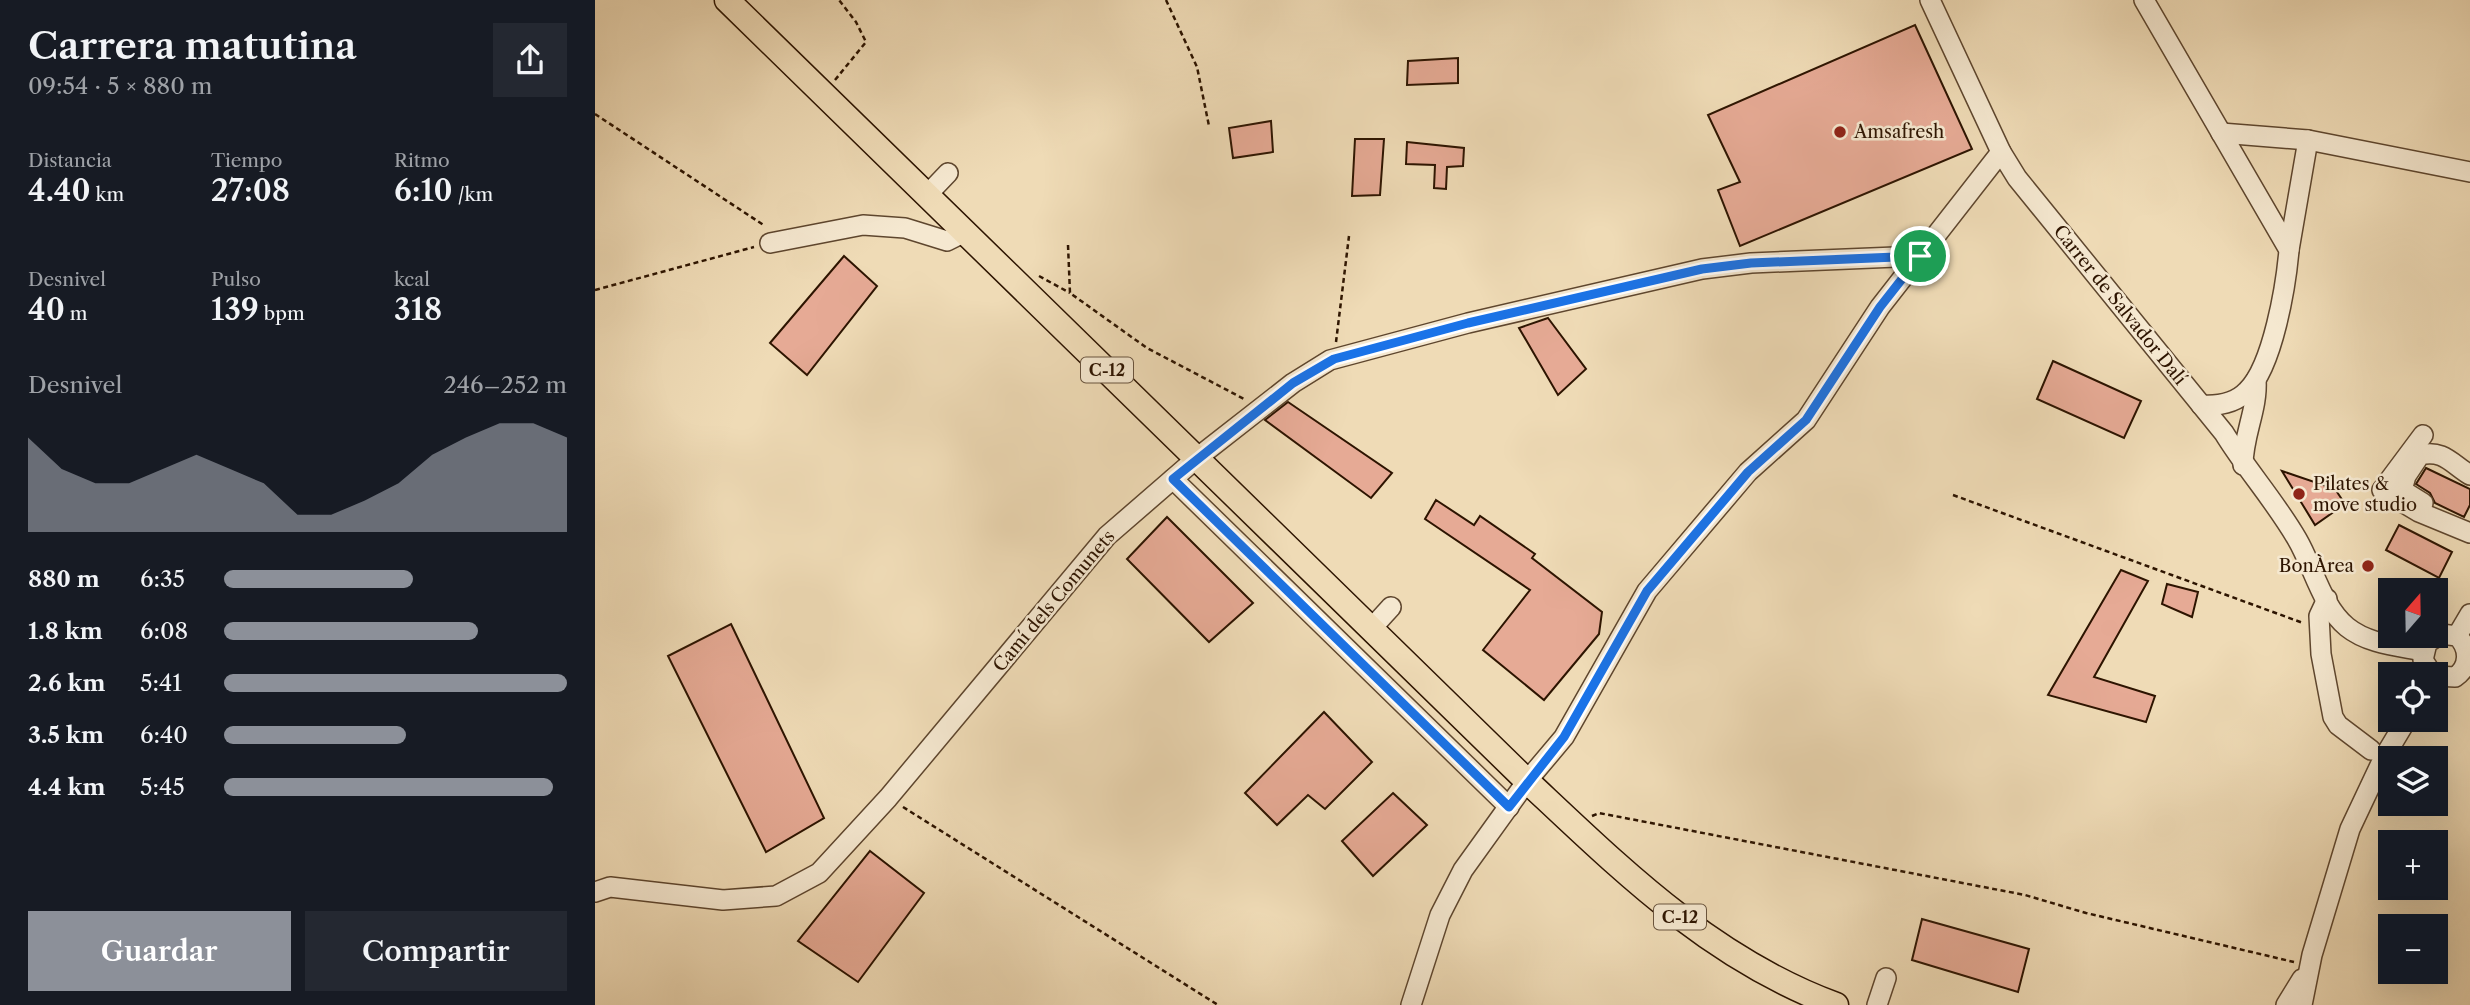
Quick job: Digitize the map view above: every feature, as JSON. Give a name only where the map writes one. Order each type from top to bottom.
[{"type":"main road","name":"C-12","points":[[727,0],[1527,781],[1647,893],[1751,965],[1836,1005]]},
{"type":"street","name":"Carrer de Salvador Dalí","points":[[1930,0],[2001,152],[2017,178],[2224,433],[2243,465],[2259,481],[2298,540],[2340,621],[2358,635],[2423,651]]},
{"type":"street","points":[[2144,0],[2289,250]]},
{"type":"street","points":[[2221,133],[2308,140],[2470,172]]},
{"type":"street","points":[[2201,405],[2217,406],[2236,399],[2247,392],[2256,380],[2276,325],[2287,280],[2289,250],[2308,140]]},
{"type":"street","points":[[1411,1005],[1440,915],[1463,870],[1527,781],[1564,737],[1647,591],[1748,472],[1806,420],[1880,307],[2001,152]]},
{"type":"street","points":[[927,195],[948,173]]},
{"type":"street","points":[[770,243],[863,225],[905,228],[947,241],[965,232]]},
{"type":"street","name":"Camí dels Comunets","points":[[595,892],[610,887],[723,900],[776,896],[819,873],[888,798],[1107,536],[1197,458],[1293,383],[1334,359],[1468,323],[1702,269],[1751,263],[1920,256]]},
{"type":"street","points":[[2243,465],[2243,452],[2257,397],[2256,380]]},
{"type":"street","points":[[2468,474],[2448,457],[2424,444],[2382,490],[2419,512],[2470,533]]},
{"type":"street","points":[[1173,479],[1509,807]]},
{"type":"street","points":[[2327,600],[2319,616],[2321,654],[2333,717],[2371,750]]},
{"type":"street","points":[[1371,629],[1391,607]]},
{"type":"street","points":[[2457,636],[2470,614]]},
{"type":"street","points":[[2424,662],[2423,651],[2427,643],[2441,634],[2457,636],[2467,647],[2469,662],[2461,674],[2448,676]]},
{"type":"street","points":[[2302,1005],[2310,960],[2350,829],[2383,759],[2399,732]]},
{"type":"street","points":[[2287,1005],[2310,960]]},
{"type":"street","points":[[1877,1005],[1886,978]]},
{"type":"path","points":[[821,92],[844,72],[866,42],[856,22],[839,0]]},
{"type":"path","points":[[1166,0],[1197,67],[1209,126]]},
{"type":"path","points":[[595,114],[765,226],[770,243],[595,290]]},
{"type":"path","points":[[1334,359],[1349,236]]},
{"type":"path","points":[[1068,245],[1070,293],[1147,348],[1262,408]]},
{"type":"path","points":[[1953,495],[2320,629]]},
{"type":"path","points":[[888,798],[1218,1005]]},
{"type":"path","points":[[1576,828],[1584,819],[1599,813],[2025,895],[2086,913],[2310,960]]},
{"type":"building","name":"Amsafresh","points":[[1915,25],[1972,149],[1740,246],[1718,190],[1740,182],[1708,115]]},
{"type":"building","points":[[1458,58],[1458,83],[1407,85],[1408,61]]},
{"type":"building","points":[[1271,121],[1273,152],[1233,158],[1229,128]]},
{"type":"building","points":[[1355,139],[1384,139],[1380,195],[1352,196]]},
{"type":"building","points":[[1407,142],[1464,148],[1463,166],[1447,167],[1446,189],[1434,188],[1435,165],[1406,164]]},
{"type":"building","points":[[844,256],[877,286],[807,375],[770,343]]},
{"type":"building","points":[[1548,318],[1586,369],[1558,395],[1519,328]]},
{"type":"building","points":[[2053,361],[2141,401],[2124,438],[2037,399]]},
{"type":"building","points":[[1288,402],[1392,473],[1371,498],[1265,420]]},
{"type":"building","points":[[2426,468],[2470,489],[2470,505],[2464,517],[2435,503],[2430,493],[2416,484]]},
{"type":"building","points":[[2282,471],[2335,489],[2345,504],[2315,525]]},
{"type":"building","points":[[1436,500],[1474,525],[1480,516],[1535,554],[1532,558],[1602,612],[1599,634],[1544,700],[1483,650],[1530,590],[1425,519]]},
{"type":"building","points":[[1167,517],[1253,603],[1209,642],[1127,559]]},
{"type":"building","points":[[2399,525],[2452,552],[2439,578],[2386,550]]},
{"type":"building","points":[[2121,570],[2148,581],[2094,677],[2155,696],[2146,722],[2048,695]]},
{"type":"building","points":[[2167,584],[2198,592],[2192,617],[2162,604]]},
{"type":"building","points":[[731,624],[824,818],[766,852],[668,656]]},
{"type":"building","points":[[1324,712],[1372,762],[1325,809],[1308,795],[1277,825],[1245,793]]},
{"type":"building","points":[[1393,793],[1427,825],[1373,876],[1342,841]]},
{"type":"building","points":[[870,851],[924,893],[858,982],[798,941]]},
{"type":"building","points":[[1922,919],[2029,949],[2018,992],[1912,960]]},
{"type":"place","name":"Amsafresh","points":[[1840,132]]},
{"type":"place","name":"Pilates & move studio","points":[[2299,494]]},
{"type":"place","name":"BonÀrea","points":[[2368,566]]},
{"type":"route","points":[[1920,256],[1880,307],[1806,420],[1748,472],[1647,591],[1564,737],[1509,807],[1173,479],[1293,383],[1330,360],[1468,323],[1702,269],[1751,263],[1920,256]]}]
